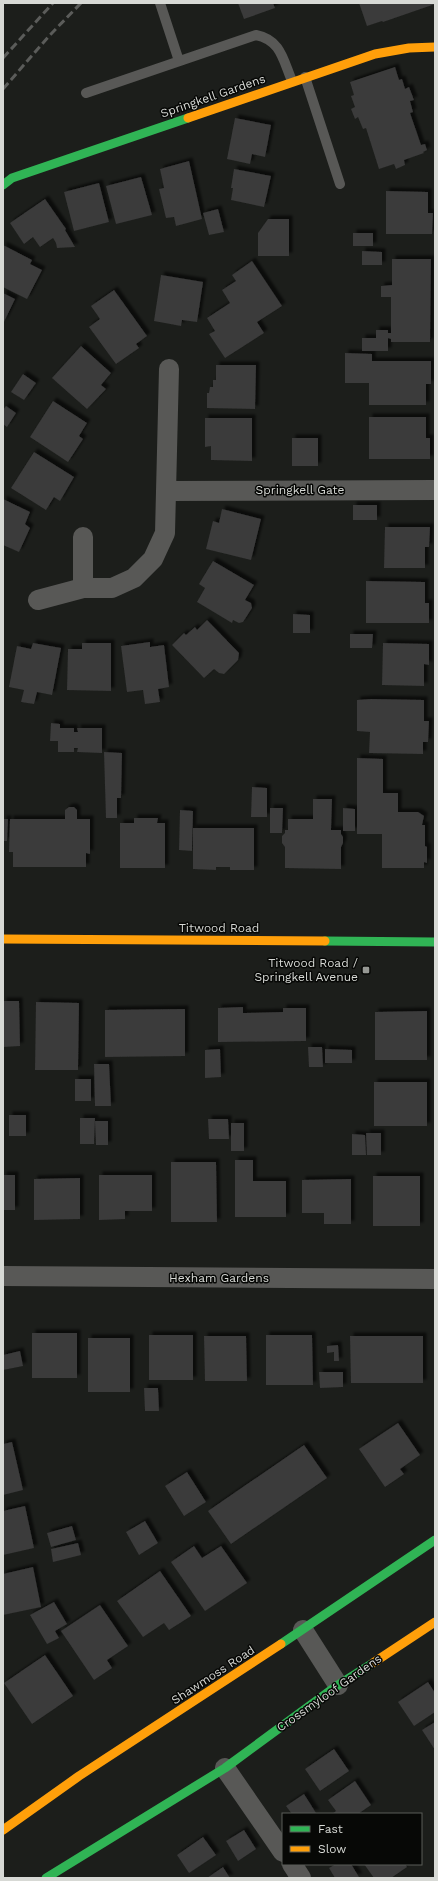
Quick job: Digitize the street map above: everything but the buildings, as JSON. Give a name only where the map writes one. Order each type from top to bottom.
[{"type":"street","name":"Springkell Gardens","points":[[3,185],[20,176],[305,76],[375,54],[410,48],[435,47]]},
{"type":"street","points":[[38,600],[83,588],[112,588],[134,578],[153,559],[165,533],[169,369]]},
{"type":"street","name":"Springkell Gate","points":[[166,491],[435,490]]},
{"type":"street","points":[[83,537],[83,588]]},
{"type":"street","name":"Titwood Road","points":[[3,940],[435,942]]},
{"type":"street","name":"Hexham Gardens","points":[[3,1276],[435,1279]]},
{"type":"street","name":"Shawmoss Road","points":[[3,1830],[79,1776],[303,1630],[435,1540]]},
{"type":"street","name":"Crossmyloof Gardens","points":[[46,1878],[225,1768],[338,1685],[435,1622]]},
{"type":"street","points":[[303,1630],[338,1685]]},
{"type":"street","points":[[225,1768],[282,1851]]},
{"type":"street","points":[[293,1865],[302,1878]]},
{"type":"lane","points":[[160,3],[179,61]]},
{"type":"lane","points":[[86,93],[256,34],[268,37],[277,45],[292,81]]},
{"type":"lane","points":[[305,76],[340,184]]},
{"type":"railway","points":[[3,58],[53,3]]},
{"type":"railway","points":[[3,89],[49,36],[81,3]]},
{"type":"traffic: fast","points":[[3,185],[12,178],[188,118]]},
{"type":"traffic: fast","points":[[325,941],[435,942]]},
{"type":"traffic: fast","points":[[281,1644],[435,1540]]},
{"type":"traffic: fast","points":[[46,1878],[225,1768],[338,1685],[373,1663]]},
{"type":"traffic: slow","points":[[188,118],[375,54],[409,48],[435,47]]},
{"type":"traffic: slow","points":[[3,939],[325,941]]},
{"type":"traffic: slow","points":[[373,1663],[435,1622]]},
{"type":"traffic: slow","points":[[3,1830],[79,1776],[281,1644]]},
{"type":"place","name":"Titwood Road / Springkell Avenue","points":[[366,970]]}]
